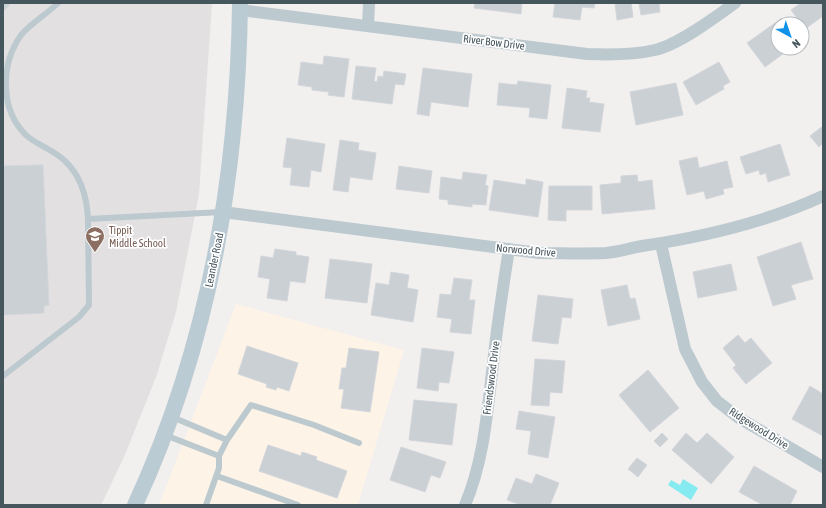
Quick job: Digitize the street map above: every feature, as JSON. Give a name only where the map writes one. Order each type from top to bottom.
[{"type":"main road","name":"Leander Road","points":[[135,505],[172,417],[200,328],[223,212],[231,145],[240,7]]},
{"type":"street","points":[[368,26],[369,3]]},
{"type":"street","name":"River Bow Drive","points":[[240,7],[368,26],[587,54],[619,55],[656,50],[675,41],[735,3]]},
{"type":"street","name":"Norwood Drive","points":[[223,212],[539,253],[606,253],[661,244],[753,222],[806,204],[823,196]]},
{"type":"street","name":"Ridgewood Drive","points":[[661,244],[685,349],[702,382],[717,401],[739,418],[823,467]]},
{"type":"street","name":"Friendswood Drive","points":[[465,505],[475,482],[484,440],[498,323],[509,249]]},
{"type":"lane","points":[[3,376],[79,317],[89,304],[88,219],[85,197],[81,185],[71,168],[58,155],[28,137],[20,130],[8,115],[3,95],[5,73],[16,43],[28,28],[58,3]]},
{"type":"lane","points":[[88,219],[223,212]]},
{"type":"lane","points":[[206,505],[217,476],[219,456],[227,440],[251,404],[314,425],[359,443]]},
{"type":"lane","points":[[172,417],[227,440]]},
{"type":"lane","points":[[165,435],[219,456]]},
{"type":"lane","points":[[217,476],[298,505]]},
{"type":"shaded area","name":"Tippit Middle School","points":[[3,3],[212,3],[199,194],[176,312],[156,377],[124,457],[101,505],[3,505]]},
{"type":"shaded area","points":[[236,304],[404,350],[358,505],[159,505]]},
{"type":"water","points":[[683,479],[698,488],[691,500],[668,485],[671,480],[680,485]]},
{"type":"building","points":[[3,3],[11,3],[4,11]]},
{"type":"building","points":[[475,3],[522,3],[521,14],[474,8]]},
{"type":"building","points":[[555,3],[595,3],[594,8],[582,7],[580,20],[553,17]]},
{"type":"building","points":[[615,3],[631,3],[633,17],[617,20]]},
{"type":"building","points":[[639,3],[659,3],[660,12],[641,15]]},
{"type":"building","points":[[801,3],[823,3],[823,16],[810,25],[810,16],[795,16],[791,10]]},
{"type":"building","points":[[770,27],[770,56],[780,56],[765,67],[747,43]]},
{"type":"building","points":[[324,56],[349,59],[344,97],[328,95],[329,92],[312,90],[312,87],[298,85],[301,62],[323,65]]},
{"type":"building","points":[[719,62],[730,82],[723,86],[724,89],[696,105],[683,82]]},
{"type":"building","points":[[356,66],[376,68],[374,81],[377,82],[378,76],[383,77],[384,71],[406,74],[404,85],[395,84],[392,104],[352,99]]},
{"type":"building","points":[[423,68],[472,74],[468,107],[431,102],[429,116],[417,114]]},
{"type":"building","points":[[518,81],[551,85],[547,119],[529,117],[530,108],[497,105],[499,83],[517,85]]},
{"type":"building","points":[[676,83],[683,115],[636,125],[630,92]]},
{"type":"building","points":[[567,88],[587,91],[586,98],[590,98],[589,102],[604,104],[600,132],[562,128]]},
{"type":"building","points":[[823,126],[823,143],[819,147],[810,136]]},
{"type":"building","points":[[287,138],[325,144],[321,172],[311,170],[309,187],[290,185],[292,168],[283,167]]},
{"type":"building","points":[[340,140],[359,143],[358,150],[376,153],[372,180],[350,177],[348,192],[333,190]]},
{"type":"building","points":[[780,144],[790,175],[768,182],[766,173],[760,175],[759,170],[746,174],[740,157]]},
{"type":"building","points":[[697,157],[699,168],[727,161],[733,187],[723,189],[724,194],[706,199],[704,191],[687,195],[679,161]]},
{"type":"building","points":[[43,165],[49,305],[44,306],[44,313],[3,315],[3,166]]},
{"type":"building","points":[[399,166],[432,171],[429,193],[396,189]]},
{"type":"building","points":[[463,172],[487,175],[485,185],[488,186],[486,205],[472,204],[472,207],[448,204],[448,200],[439,199],[441,177],[462,180]]},
{"type":"building","points":[[637,175],[638,182],[652,180],[655,209],[602,214],[600,185],[621,183],[621,176]]},
{"type":"building","points":[[526,179],[543,182],[538,217],[489,210],[494,180],[526,185]]},
{"type":"building","points":[[549,186],[592,186],[592,210],[566,210],[566,221],[548,220]]},
{"type":"building","points":[[801,242],[813,279],[791,285],[796,299],[773,306],[757,257]]},
{"type":"building","points":[[275,249],[296,252],[296,255],[309,257],[305,283],[290,281],[287,301],[267,298],[270,279],[258,277],[261,256],[273,258]]},
{"type":"building","points":[[330,259],[372,264],[367,303],[325,298]]},
{"type":"building","points":[[731,264],[737,290],[698,298],[693,272]]},
{"type":"building","points":[[391,272],[409,275],[407,288],[418,290],[413,322],[371,315],[376,283],[389,285]]},
{"type":"building","points":[[454,278],[472,280],[469,300],[475,300],[471,334],[450,332],[452,319],[437,317],[440,294],[451,295]]},
{"type":"building","points":[[627,285],[630,299],[635,298],[640,319],[608,326],[601,290]]},
{"type":"building","points":[[538,295],[573,299],[571,318],[562,317],[558,344],[532,341]]},
{"type":"building","points":[[738,335],[745,343],[751,338],[772,363],[746,384],[733,368],[736,365],[723,348]]},
{"type":"building","points":[[247,346],[298,363],[289,391],[277,387],[276,390],[266,387],[267,384],[238,374]]},
{"type":"building","points":[[349,348],[379,352],[370,412],[341,408],[344,389],[339,389],[342,368],[346,368]]},
{"type":"building","points":[[422,348],[454,352],[449,383],[439,382],[438,391],[417,388]]},
{"type":"building","points":[[535,359],[565,361],[562,393],[550,392],[549,406],[531,405]]},
{"type":"building","points":[[648,370],[679,408],[650,432],[619,395]]},
{"type":"building","points":[[810,386],[823,394],[823,436],[792,419]]},
{"type":"building","points":[[414,400],[457,404],[452,445],[409,440]]},
{"type":"building","points":[[519,411],[555,417],[548,458],[528,454],[531,431],[516,429]]},
{"type":"building","points":[[662,433],[668,439],[660,447],[654,441]]},
{"type":"building","points":[[686,433],[697,443],[707,433],[734,457],[711,484],[672,450]]},
{"type":"building","points":[[268,445],[301,456],[302,452],[317,457],[316,460],[347,471],[337,498],[259,471]]},
{"type":"building","points":[[401,447],[446,462],[440,478],[431,475],[425,492],[390,480]]},
{"type":"building","points":[[637,458],[647,465],[638,477],[628,469]]},
{"type":"building","points":[[754,466],[797,491],[790,505],[763,505],[739,492]]},
{"type":"building","points":[[536,474],[559,483],[550,505],[521,505],[507,500],[516,478],[532,484]]},
{"type":"place","name":"Tippit Middle School","points":[[95,253]]}]
